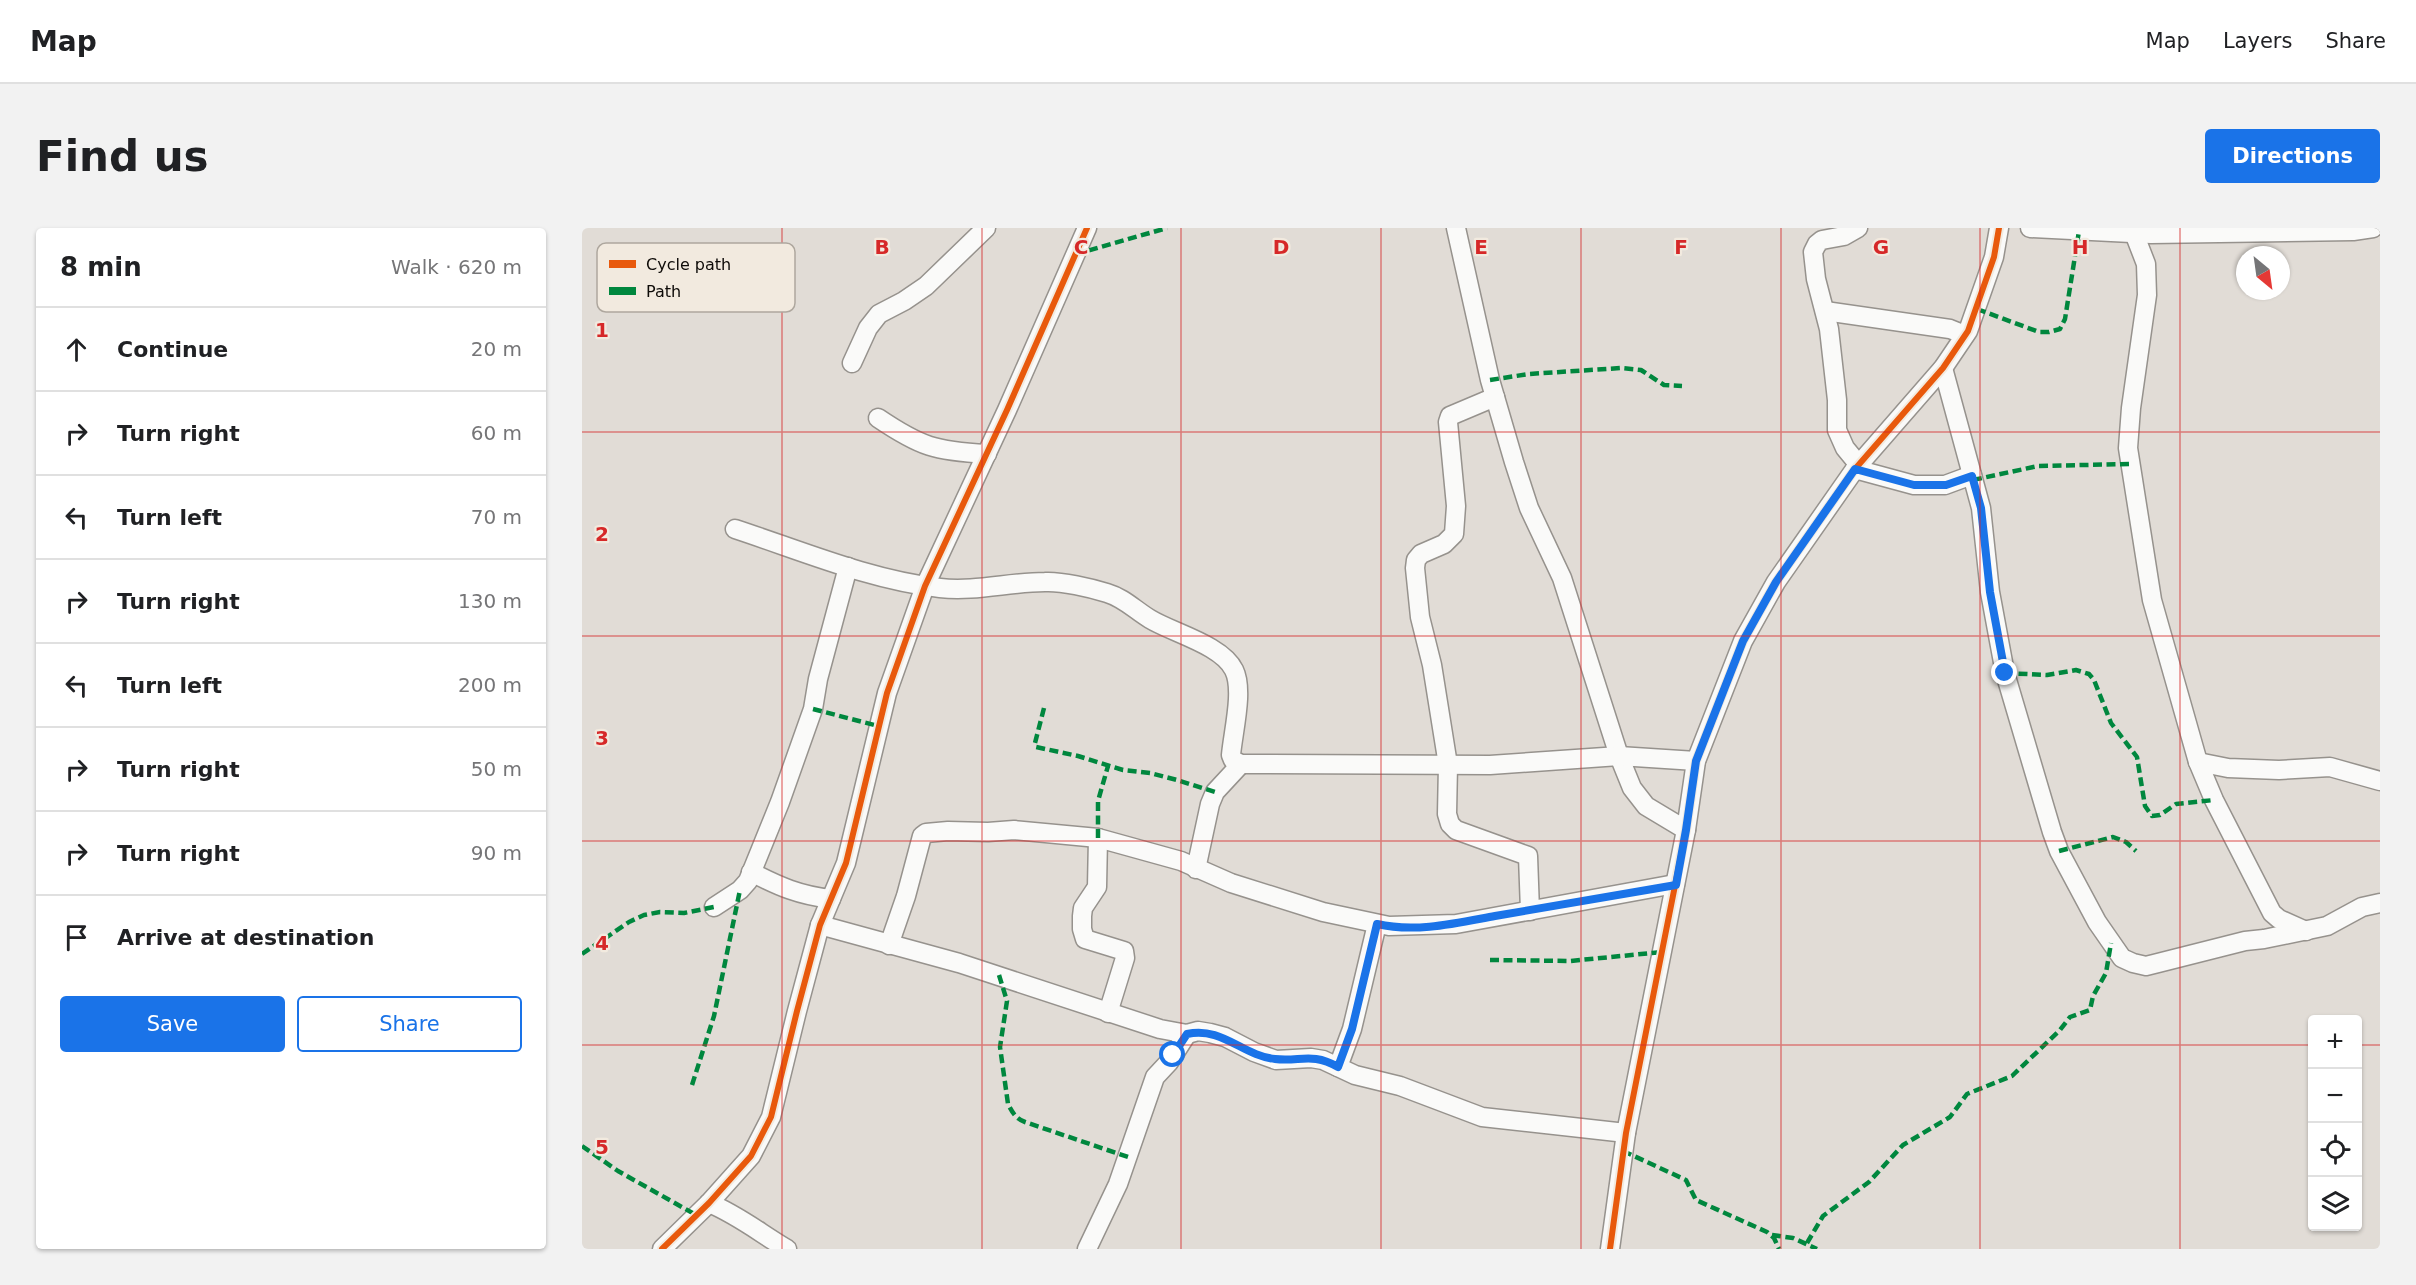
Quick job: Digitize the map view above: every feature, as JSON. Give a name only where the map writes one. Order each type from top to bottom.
[{"type":"street","points":[[852,363],[868,328],[879,314],[926,286],[986,228]]},
{"type":"street","points":[[662,1249],[710,1203],[751,1156],[771,1117],[820,924],[846,862],[887,693],[925,586],[987,454],[1087,228]]},
{"type":"street","points":[[1456,228],[1495,397],[1529,508],[1562,578],[1619,756],[1632,788],[1646,806],[1686,830]]},
{"type":"street","points":[[1858,228],[1844,236],[1822,240],[1813,252],[1816,279],[1825,311],[1837,400],[1837,430],[1845,448],[1857,467],[1914,485],[1946,485],[1972,476]]},
{"type":"street","points":[[1610,1249],[1626,1133],[1676,885],[1696,761],[1739,651],[1759,610],[1857,467],[1943,368],[1965,335],[1979,304],[1991,266],[1999,228]]},
{"type":"street","points":[[2030,228],[2124,231],[2354,231],[2373,228]]},
{"type":"street","points":[[2124,231],[2146,264],[2147,295],[2131,408],[2129,464],[2152,600],[2199,762],[2214,800],[2272,913],[2279,919],[2306,931]]},
{"type":"street","points":[[1825,311],[1950,329],[1965,335]]},
{"type":"street","points":[[1943,368],[1983,518],[1990,592],[2005,673],[2052,832],[2059,851],[2097,922],[2122,958],[2146,966],[2245,941],[2327,926],[2362,907],[2380,903]]},
{"type":"street","points":[[1495,397],[1450,416],[1448,422],[1456,506],[1454,534],[1444,544],[1421,554],[1416,560],[1420,617],[1432,665],[1448,765],[1447,814],[1450,824],[1463,833],[1528,856],[1530,911]]},
{"type":"street","points":[[878,418],[928,448],[987,454]]},
{"type":"street","points":[[735,529],[848,567],[925,586],[962,589],[1045,582],[1064,583],[1107,593],[1124,600],[1150,619],[1225,657],[1234,669],[1238,698],[1231,755],[1233,760],[1241,764],[1490,765],[1619,756],[1696,761]]},
{"type":"street","points":[[714,907],[740,890],[751,872],[780,802],[813,709],[818,679],[848,567]]},
{"type":"street","points":[[2199,762],[2228,768],[2279,770],[2330,767],[2380,781]]},
{"type":"street","points":[[1196,869],[1215,792],[1241,764]]},
{"type":"street","points":[[889,945],[906,896],[922,836],[926,833],[948,831],[1026,830],[1098,838],[1181,861],[1231,883],[1323,912],[1389,927],[1431,926],[1676,885]]},
{"type":"street","points":[[1098,838],[1097,887],[1083,908],[1082,929],[1085,939],[1124,951],[1125,958],[1108,1013]]},
{"type":"street","points":[[751,872],[803,896],[831,899]]},
{"type":"street","points":[[2265,939],[2272,913]]},
{"type":"street","points":[[820,924],[999,975],[1160,1029],[1187,1034],[1198,1031],[1225,1037],[1276,1060],[1311,1058],[1323,1060],[1354,1075],[1400,1086],[1482,1117],[1626,1133]]},
{"type":"street","points":[[1338,1067],[1352,1029],[1377,924]]},
{"type":"street","points":[[1087,1249],[1118,1184],[1155,1077],[1169,1062],[1187,1034]]},
{"type":"street","points":[[710,1203],[736,1215],[787,1249]]},
{"type":"marked path","points":[[1076,254],[1167,228]]},
{"type":"marked path","points":[[1977,309],[2039,332],[2060,329],[2065,319],[2079,231]]},
{"type":"marked path","points":[[1490,380],[1529,374],[1621,368],[1641,370],[1664,385],[1682,386]]},
{"type":"marked path","points":[[1973,480],[2038,466],[2129,464]]},
{"type":"marked path","points":[[2005,673],[2047,675],[2076,670],[2089,674],[2094,680],[2111,723],[2137,757],[2145,806],[2152,816],[2160,815],[2176,804],[2214,800]]},
{"type":"marked path","points":[[1044,708],[1036,747],[1078,756],[1123,770],[1150,773],[1215,792]]},
{"type":"marked path","points":[[813,709],[878,726]]},
{"type":"marked path","points":[[1098,838],[1098,801],[1108,766]]},
{"type":"marked path","points":[[2059,851],[2113,837],[2126,842],[2136,851]]},
{"type":"marked path","points":[[692,1085],[714,1016],[740,890]]},
{"type":"marked path","points":[[582,954],[629,922],[644,915],[660,912],[684,913],[714,907]]},
{"type":"marked path","points":[[1807,1243],[1823,1216],[1869,1182],[1903,1145],[1950,1117],[1967,1094],[2012,1076],[2060,1030],[2070,1017],[2090,1010],[2093,996],[2106,973],[2111,943]]},
{"type":"marked path","points":[[1490,960],[1570,961],[1662,952]]},
{"type":"marked path","points":[[999,975],[1007,1001],[1000,1047],[1008,1104],[1013,1112],[1025,1122],[1128,1157]]},
{"type":"marked path","points":[[582,1146],[618,1171],[696,1215]]},
{"type":"marked path","points":[[1623,1151],[1686,1180],[1696,1200],[1767,1232],[1774,1238],[1779,1249]]},
{"type":"marked path","points":[[1772,1235],[1793,1238],[1817,1249]]},
{"type":"cycle path","points":[[662,1249],[709,1203],[751,1156],[771,1117],[820,925],[846,863],[887,693],[925,586],[1007,410],[1087,228]]},
{"type":"cycle path","points":[[1610,1249],[1626,1133],[1686,830],[1696,761],[1743,641],[1776,582],[1855,469],[1943,368],[1968,331],[1994,257],[1999,228]]},
{"type":"route","points":[[1173,1055],[1187,1034],[1198,1031],[1225,1037],[1268,1058],[1276,1060],[1311,1058],[1323,1060],[1338,1067],[1352,1029],[1377,924],[1389,927],[1456,924],[1676,885],[1696,761],[1743,641],[1776,582],[1855,469],[1914,485],[1946,485],[1972,476],[1981,508],[1990,592],[2005,673]]}]
